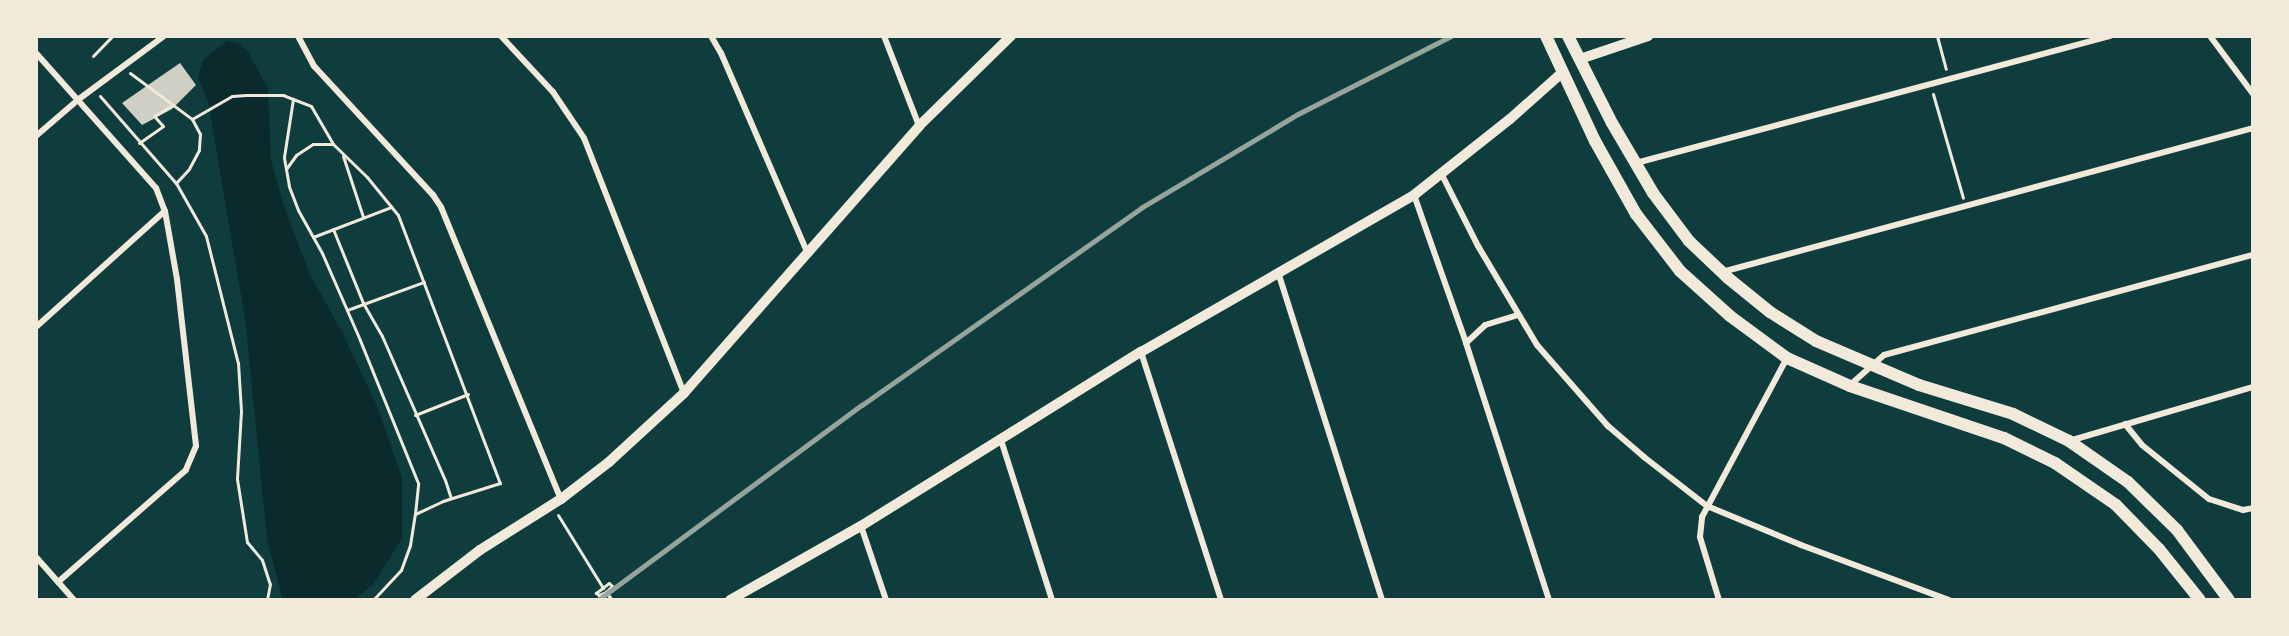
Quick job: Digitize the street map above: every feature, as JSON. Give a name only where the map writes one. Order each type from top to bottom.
[{"type":"main road","points":[[1546,36],[1595,141],[1636,214],[1680,271],[1730,316],[1787,358],[1850,386],[2004,438],[2055,463],[2116,505],[2159,549],[2200,600]]},
{"type":"main road","points":[[1568,36],[1653,193],[1689,242],[1722,272],[1770,312],[1816,341],[1869,366],[2013,414],[2069,441],[2128,482],[2177,530],[2229,600]]},
{"type":"street","points":[[36,136],[93,88],[164,36]]},
{"type":"street","points":[[298,36],[314,66],[434,195],[441,207],[556,502]]},
{"type":"street","points":[[501,36],[553,92],[584,138],[684,393]]},
{"type":"street","points":[[711,36],[722,53],[807,252]]},
{"type":"street","points":[[884,36],[919,126]]},
{"type":"street","points":[[415,600],[480,550],[556,502],[609,462],[684,393],[919,126],[1011,36]]},
{"type":"street","points":[[1580,59],[1648,36]]},
{"type":"street","points":[[1636,163],[2110,36]]},
{"type":"street","points":[[2210,36],[2253,94]]},
{"type":"street","points":[[36,53],[156,188],[165,211],[177,279],[196,446],[186,470],[58,582]]},
{"type":"street","points":[[730,600],[861,526],[1141,352],[1278,271],[1414,195],[1442,176],[1563,72]]},
{"type":"street","points":[[1722,272],[2253,128]]},
{"type":"street","points":[[1442,176],[1517,315],[1537,345],[1608,426],[1707,506],[1801,545],[1949,600]]},
{"type":"street","points":[[1414,195],[1466,343],[1549,600]]},
{"type":"street","points":[[36,327],[165,211]]},
{"type":"street","points":[[1850,386],[1869,366],[1884,355],[2253,255]]},
{"type":"street","points":[[1278,271],[1382,600]]},
{"type":"street","points":[[1466,343],[1485,325],[1517,315]]},
{"type":"street","points":[[1141,352],[1221,600]]},
{"type":"street","points":[[1719,600],[1700,537],[1702,517],[1787,358]]},
{"type":"street","points":[[2069,441],[2253,387]]},
{"type":"street","points":[[2126,424],[2142,445],[2209,499],[2243,510],[2253,508]]},
{"type":"street","points":[[1001,440],[1052,600]]},
{"type":"street","points":[[861,526],[886,600]]},
{"type":"street","points":[[36,557],[74,600]]},
{"type":"path","points":[[93,56],[112,36]]},
{"type":"path","points":[[1937,36],[1949,79]]},
{"type":"path","points":[[121,67],[192,118],[200,134],[199,150],[189,169],[176,183]]},
{"type":"path","points":[[1930,84],[1966,206]]},
{"type":"path","points":[[93,88],[176,183],[206,236],[238,363],[241,411],[237,479],[247,542],[262,560],[270,584],[267,600]]},
{"type":"path","points":[[192,118],[232,96],[283,95],[311,106],[333,144],[368,177],[398,215],[500,483],[451,498],[415,514]]},
{"type":"path","points":[[293,99],[284,157],[298,210],[313,237],[346,310],[418,483],[415,514],[401,570],[373,600]]},
{"type":"path","points":[[139,143],[163,126],[154,116],[172,105]]},
{"type":"path","points":[[286,169],[296,155],[313,144],[333,144]]},
{"type":"path","points":[[343,154],[363,217]]},
{"type":"path","points":[[313,237],[391,207]]},
{"type":"path","points":[[333,229],[363,303],[382,336],[451,498]]},
{"type":"path","points":[[346,310],[424,282]]},
{"type":"path","points":[[415,415],[468,394]]},
{"type":"path","points":[[556,502],[604,590],[612,600]]},
{"type":"water","points":[[227,41],[240,44],[248,52],[268,88],[271,160],[283,203],[309,273],[342,332],[377,406],[402,478],[402,539],[373,584],[354,600],[283,600],[267,540],[245,318],[208,102],[198,77],[203,60]]},
{"type":"building","points":[[180,63],[196,85],[172,109],[142,125],[122,103]]},
{"type":"railway","points":[[598,600],[862,405],[1141,208],[1298,114],[1451,36]]}]
